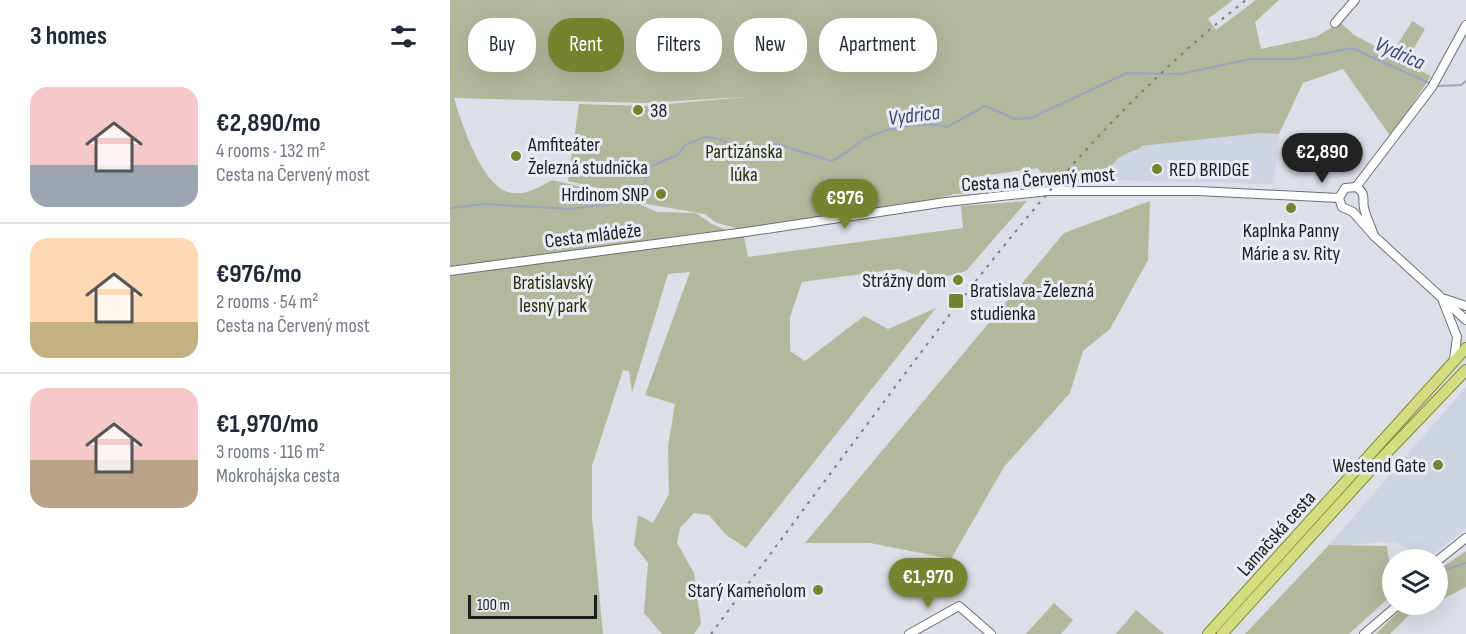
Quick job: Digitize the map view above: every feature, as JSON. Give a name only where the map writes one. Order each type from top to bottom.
[{"type":"main road","name":"Lamačská cesta","points":[[1208,634],[1466,348]]},
{"type":"main road","name":"Lamačská cesta","points":[[1222,634],[1378,462],[1466,370]]},
{"type":"street","points":[[1335,23],[1355,0]]},
{"type":"street","points":[[1466,25],[1432,87],[1356,187],[1345,189],[1339,198],[1342,207],[1353,212],[1374,236],[1466,320]]},
{"type":"street","points":[[1356,187],[1364,195],[1363,206],[1374,236]]},
{"type":"street","name":"Cesta na Červený most","points":[[740,233],[946,202],[1075,189],[1339,198]]},
{"type":"street","points":[[1353,212],[1363,206]]},
{"type":"street","name":"Cesta mládeže","points":[[450,271],[740,233]]},
{"type":"street","points":[[1442,298],[1466,306]]},
{"type":"street","points":[[1442,298],[1457,337],[1454,361]]},
{"type":"street","points":[[1448,552],[1466,538]]},
{"type":"street","points":[[909,634],[959,606],[980,631],[991,634]]},
{"type":"street","points":[[1364,634],[1386,615]]},
{"type":"shaded area","points":[[1261,133],[1279,134],[1274,184],[1104,180],[1110,165],[1126,152],[1139,149],[1141,146]]},
{"type":"shaded area","name":"Westend Gate","points":[[1466,387],[1466,528],[1439,549],[1408,549],[1397,543],[1379,542],[1331,547],[1329,545]]},
{"type":"green space","name":"Bratislavský lesný park","points":[[450,0],[1233,0],[1208,19],[1216,30],[1256,0],[1279,0],[1255,22],[1261,49],[1316,37],[1340,22],[1354,35],[1431,76],[1391,137],[1343,69],[1303,83],[1279,134],[1261,133],[1141,146],[1117,160],[1104,180],[1049,184],[1038,168],[975,177],[968,194],[955,194],[921,202],[740,229],[717,223],[704,214],[647,204],[620,193],[568,181],[579,104],[646,106],[745,97],[643,103],[454,98],[481,166],[499,187],[508,192],[531,191],[552,180],[622,196],[657,212],[696,213],[712,224],[744,237],[748,257],[963,228],[961,206],[1027,201],[966,271],[931,280],[899,269],[802,282],[790,317],[790,351],[805,361],[864,316],[888,329],[936,308],[746,548],[726,535],[709,515],[694,513],[680,528],[677,543],[694,573],[701,624],[694,634],[662,634],[644,613],[648,563],[634,545],[638,515],[653,523],[669,494],[668,446],[675,404],[645,395],[690,272],[668,274],[632,392],[629,371],[623,370],[592,466],[592,517],[603,634],[450,634]]},
{"type":"green space","points":[[1412,21],[1425,29],[1410,55],[1396,47]]},
{"type":"green space","points":[[1150,201],[1148,260],[1110,329],[1083,351],[1070,393],[1004,467],[951,559],[870,543],[805,543],[1064,233]]},
{"type":"green space","points":[[1329,545],[1387,546],[1387,549],[1382,549],[1382,604],[1349,634],[1245,634]]},
{"type":"green space","points":[[1466,551],[1466,587],[1448,596],[1448,563]]},
{"type":"green space","points":[[1054,603],[1073,620],[1061,634],[1026,634]]},
{"type":"green space","points":[[1136,610],[1164,634],[1116,634]]},
{"type":"green space","points":[[1395,615],[1409,615],[1390,634],[1376,634]]},
{"type":"waterway","name":"Vydrica","points":[[450,208],[484,204],[570,209],[632,201],[640,197],[650,167],[679,154],[685,145],[705,137],[719,139],[731,145],[758,147],[777,144],[831,161],[872,135],[904,126],[947,127],[985,106],[1015,119],[1031,118],[1127,73],[1180,74],[1251,59],[1296,59],[1352,48],[1431,84]]},
{"type":"waterway","name":"Vydrica","points":[[1437,86],[1461,85],[1466,81]]},
{"type":"waterway","points":[[1448,569],[1466,563]]},
{"type":"railway","points":[[711,634],[937,331],[1017,229],[1059,180],[1148,86],[1246,0]]},
{"type":"place","name":"38","points":[[638,110]]},
{"type":"place","name":"Amfiteáter Železná studnička","points":[[516,156]]},
{"type":"place","name":"RED BRIDGE","points":[[1157,169]]},
{"type":"place","name":"Hrdinom SNP","points":[[661,194]]},
{"type":"place","name":"Kaplnka Panny Márie a sv. Rity","points":[[1291,208]]},
{"type":"place","name":"Strážny dom","points":[[958,280]]},
{"type":"place","name":"Bratislava-Železná studienka","points":[[956,301]]},
{"type":"place","name":"Westend Gate","points":[[1438,465]]},
{"type":"place","name":"Starý Kameňolom","points":[[818,590]]},
{"type":"park label","name":"Partizánska lúka","points":[[744,162]]}]
